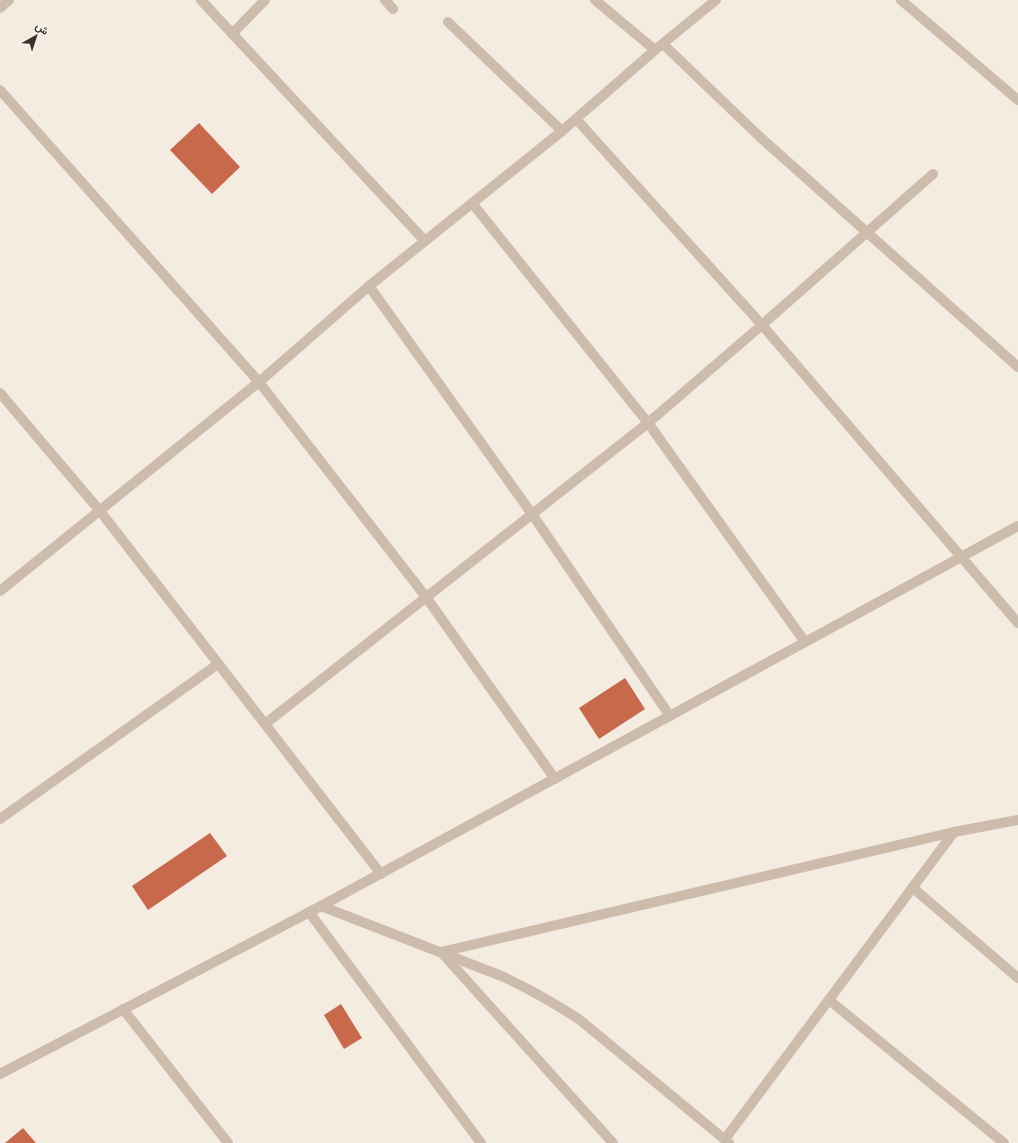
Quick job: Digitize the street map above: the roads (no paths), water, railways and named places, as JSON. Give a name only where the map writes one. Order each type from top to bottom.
[{"type":"street","points":[[0,8],[9,0]]},
{"type":"street","points":[[201,0],[425,241]]},
{"type":"street","points":[[232,34],[265,0]]},
{"type":"street","points":[[385,0],[393,9]]},
{"type":"street","points":[[595,0],[659,47],[1018,367]]},
{"type":"street","points":[[0,591],[259,382],[368,286],[562,132],[659,47],[716,0]]},
{"type":"street","points":[[901,0],[1018,100]]},
{"type":"street","points":[[448,22],[562,132]]},
{"type":"street","points":[[0,90],[259,382],[426,597],[555,778]]},
{"type":"street","points":[[576,119],[762,325],[960,558],[1018,623]]},
{"type":"street","points":[[265,724],[648,423],[762,325],[933,174]]},
{"type":"street","points":[[472,203],[648,423],[806,642]]},
{"type":"street","points":[[368,286],[532,514],[670,716]]},
{"type":"street","points":[[0,393],[100,511],[380,874]]},
{"type":"street","points":[[1,1071],[321,906],[1018,526]]},
{"type":"street","points":[[0,819],[218,664]]},
{"type":"street","points":[[441,952],[954,832],[1018,820]]},
{"type":"street","points":[[321,906],[504,977],[532,990],[580,1020],[727,1141],[828,1000],[954,832]]},
{"type":"street","points":[[913,888],[1018,978]]},
{"type":"street","points":[[309,912],[482,1143]]},
{"type":"street","points":[[441,952],[613,1143]]},
{"type":"street","points":[[828,1000],[1004,1143]]},
{"type":"street","points":[[123,1009],[228,1143]]}]
